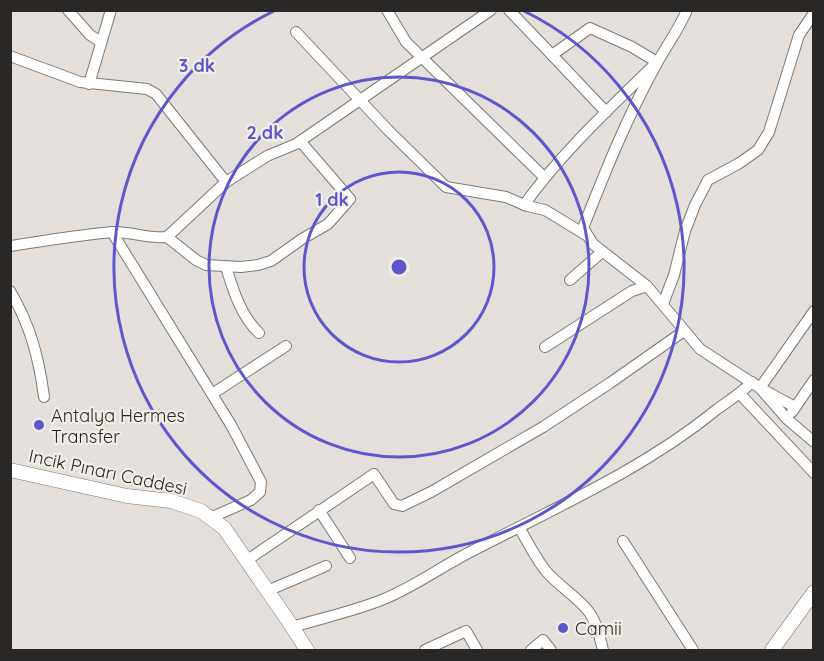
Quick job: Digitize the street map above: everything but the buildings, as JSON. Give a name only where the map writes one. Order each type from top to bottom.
[{"type":"main road","name":"Incik Pınarı Caddesi","points":[[10,470],[128,496],[171,501],[201,511],[224,528],[307,651]]},
{"type":"main road","points":[[772,651],[813,592]]},
{"type":"street","points":[[68,10],[90,35],[101,42]]},
{"type":"street","points":[[89,84],[111,10]]},
{"type":"street","points":[[387,10],[406,42],[544,177]]},
{"type":"street","points":[[10,246],[112,232],[137,233],[157,238],[167,237],[226,182],[267,156],[300,141],[491,10]]},
{"type":"street","points":[[509,10],[606,112]]},
{"type":"street","points":[[687,10],[657,62],[602,180],[583,228],[593,244],[646,286],[700,349],[795,407]]},
{"type":"street","points":[[663,304],[695,205],[708,180],[758,150],[769,132],[799,35],[813,13]]},
{"type":"street","points":[[552,55],[590,28],[632,47],[657,62]]},
{"type":"street","points":[[296,32],[360,101],[446,187],[506,196],[524,205],[557,215],[586,235]]},
{"type":"street","points":[[10,57],[59,76],[89,84],[147,89],[156,94],[226,182]]},
{"type":"street","points":[[524,205],[544,177],[657,62]]},
{"type":"street","points":[[167,237],[206,265],[226,267],[258,265],[271,261],[328,224],[350,199],[300,141]]},
{"type":"street","points":[[112,232],[212,394],[261,482],[260,492],[251,500],[210,518]]},
{"type":"street","points":[[570,280],[602,252]]},
{"type":"street","points":[[226,267],[240,306],[251,325],[259,333]]},
{"type":"street","points":[[544,347],[632,291],[646,286]]},
{"type":"street","points":[[10,291],[25,318],[35,345],[44,397]]},
{"type":"street","points":[[292,627],[383,600],[592,489],[665,447],[756,385],[813,311]]},
{"type":"street","points":[[246,561],[374,474],[394,504],[402,506],[431,492],[543,427],[684,331]]},
{"type":"street","points":[[212,394],[286,346]]},
{"type":"street","points":[[787,419],[813,380]]},
{"type":"street","points":[[756,385],[787,419],[813,442]]},
{"type":"street","points":[[740,394],[813,473]]},
{"type":"street","points":[[319,510],[350,558]]},
{"type":"street","points":[[519,527],[544,569],[590,613],[598,630],[603,651]]},
{"type":"street","points":[[623,541],[693,651]]},
{"type":"street","points":[[267,591],[326,566]]},
{"type":"street","points":[[425,651],[466,631],[477,651]]},
{"type":"street","points":[[531,651],[543,640],[551,651]]},
{"type":"place","name":"Antalya Hermes Transfer","points":[[39,425]]},
{"type":"place","name":"Camii","points":[[563,628]]}]
